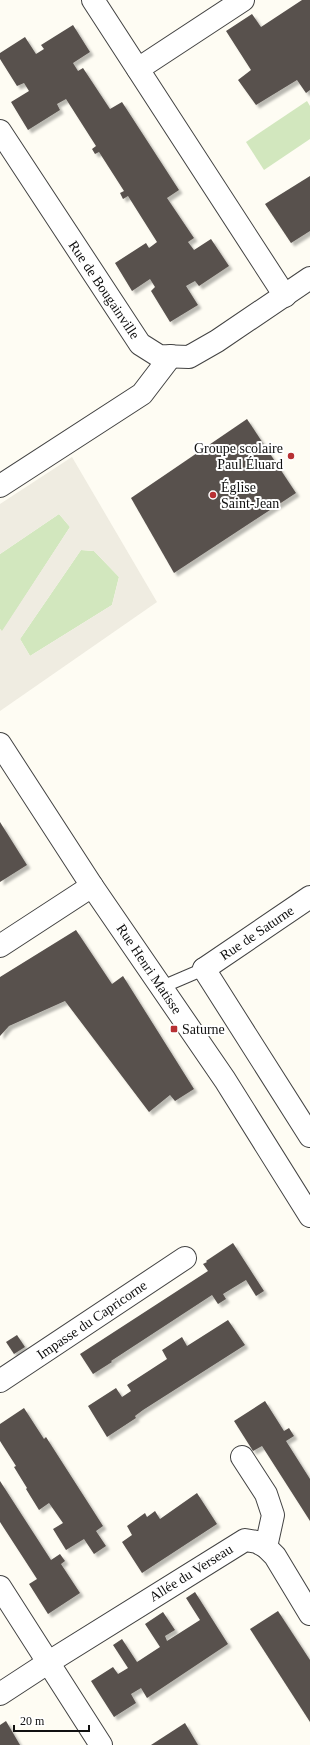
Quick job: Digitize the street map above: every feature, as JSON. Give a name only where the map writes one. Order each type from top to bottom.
[{"type":"street","points":[[93,0],[285,296]]},
{"type":"street","points":[[138,69],[243,0]]},
{"type":"street","name":"Rue de Bougainville","points":[[0,131],[140,344],[159,356],[189,357],[217,341],[310,278]]},
{"type":"street","points":[[0,486],[142,394],[171,356]]},
{"type":"street","name":"Rue Henri Matisse","points":[[0,744],[92,886],[225,1080],[310,1216]]},
{"type":"street","points":[[0,946],[92,886]]},
{"type":"street","name":"Rue de Saturne","points":[[204,969],[310,897]]},
{"type":"street","points":[[204,969],[310,1136]]},
{"type":"street","name":"Impasse du Capricorne","points":[[0,1382],[185,1258]]},
{"type":"street","points":[[242,1457],[266,1494],[273,1515],[266,1547],[275,1556],[310,1614]]},
{"type":"street","name":"Allée du Verseau","points":[[49,1662],[245,1540],[256,1542],[266,1547]]},
{"type":"street","points":[[0,1587],[101,1745]]},
{"type":"street","points":[[0,1694],[49,1662]]},
{"type":"lane","points":[[162,987],[204,969]]},
{"type":"green space","points":[[307,101],[310,106],[310,139],[264,170],[246,142]]},
{"type":"green space","points":[[59,514],[70,527],[2,632],[0,629],[0,554]]},
{"type":"green space","points":[[81,550],[94,551],[119,577],[112,605],[30,656],[20,639]]},
{"type":"shaded area","points":[[72,457],[157,602],[0,711],[0,629],[2,631],[70,527],[59,514],[0,554],[0,504]],"holes":[[[81,550],[94,551],[119,577],[112,605],[30,656],[20,639]]]},
{"type":"building","points":[[302,0],[310,0],[310,90],[306,93],[297,80],[256,105],[238,80],[251,70],[226,31],[252,14],[261,27]]},
{"type":"building","points":[[73,25],[90,52],[73,63],[78,71],[83,68],[110,109],[122,102],[179,190],[167,198],[194,238],[188,242],[194,250],[211,239],[229,266],[199,286],[195,281],[186,286],[198,305],[170,322],[151,291],[155,287],[150,279],[132,291],[115,263],[146,243],[149,248],[157,242],[128,196],[123,199],[120,193],[124,191],[99,152],[95,154],[92,149],[96,146],[66,99],[57,104],[60,110],[28,130],[11,102],[29,91],[24,83],[17,86],[0,59],[0,53],[25,37],[36,54],[44,49],[41,45]]},
{"type":"building","points":[[310,176],[310,231],[291,243],[265,204]]},
{"type":"building","name":"Église Saint-Jean","points":[[247,419],[296,493],[174,573],[131,498]]},
{"type":"building","points":[[0,822],[27,865],[0,882]]},
{"type":"building","points":[[76,930],[112,984],[123,976],[194,1089],[175,1101],[170,1095],[149,1112],[65,1001],[9,1026],[0,1036],[0,977]]},
{"type":"building","points":[[233,1243],[264,1291],[256,1296],[246,1280],[223,1294],[226,1299],[218,1304],[212,1295],[93,1374],[80,1354],[208,1271],[203,1264]]},
{"type":"building","points":[[228,1320],[245,1345],[143,1410],[135,1416],[136,1418],[107,1437],[88,1406],[116,1388],[122,1397],[131,1391],[127,1385],[167,1359],[162,1350],[182,1337],[187,1346]]},
{"type":"building","points":[[17,1335],[25,1347],[14,1354],[6,1342]]},
{"type":"building","points":[[265,1401],[284,1431],[289,1428],[294,1436],[286,1441],[310,1479],[310,1521],[262,1446],[253,1451],[234,1421]]},
{"type":"building","points":[[24,1408],[44,1439],[46,1437],[103,1526],[96,1531],[106,1546],[94,1554],[84,1539],[66,1550],[53,1529],[63,1523],[49,1503],[39,1510],[14,1467],[16,1466],[0,1441],[0,1424]]},
{"type":"building","points":[[0,1481],[51,1560],[60,1554],[65,1561],[61,1564],[80,1593],[48,1614],[29,1584],[37,1579],[0,1522]]},
{"type":"building","points":[[197,1493],[217,1524],[142,1573],[122,1542],[132,1535],[127,1526],[145,1513],[147,1517],[155,1511],[160,1519]]},
{"type":"building","points":[[195,1592],[228,1644],[147,1698],[141,1688],[131,1694],[136,1703],[114,1717],[91,1681],[113,1667],[118,1674],[128,1668],[113,1645],[122,1639],[137,1662],[160,1647],[145,1624],[163,1612],[175,1630],[165,1636],[167,1641],[200,1620],[186,1598]]},
{"type":"building","points":[[278,1611],[310,1660],[310,1722],[250,1629]]},
{"type":"building","points":[[6,1721],[20,1745],[0,1745],[0,1725]]},
{"type":"building","points":[[185,1723],[198,1745],[151,1745]]},
{"type":"place","name":"Groupe scolaire Paul Éluard","points":[[291,456]]},
{"type":"place","name":"Église Saint-Jean","points":[[213,495]]},
{"type":"place","name":"Saturne","points":[[174,1029]]}]
